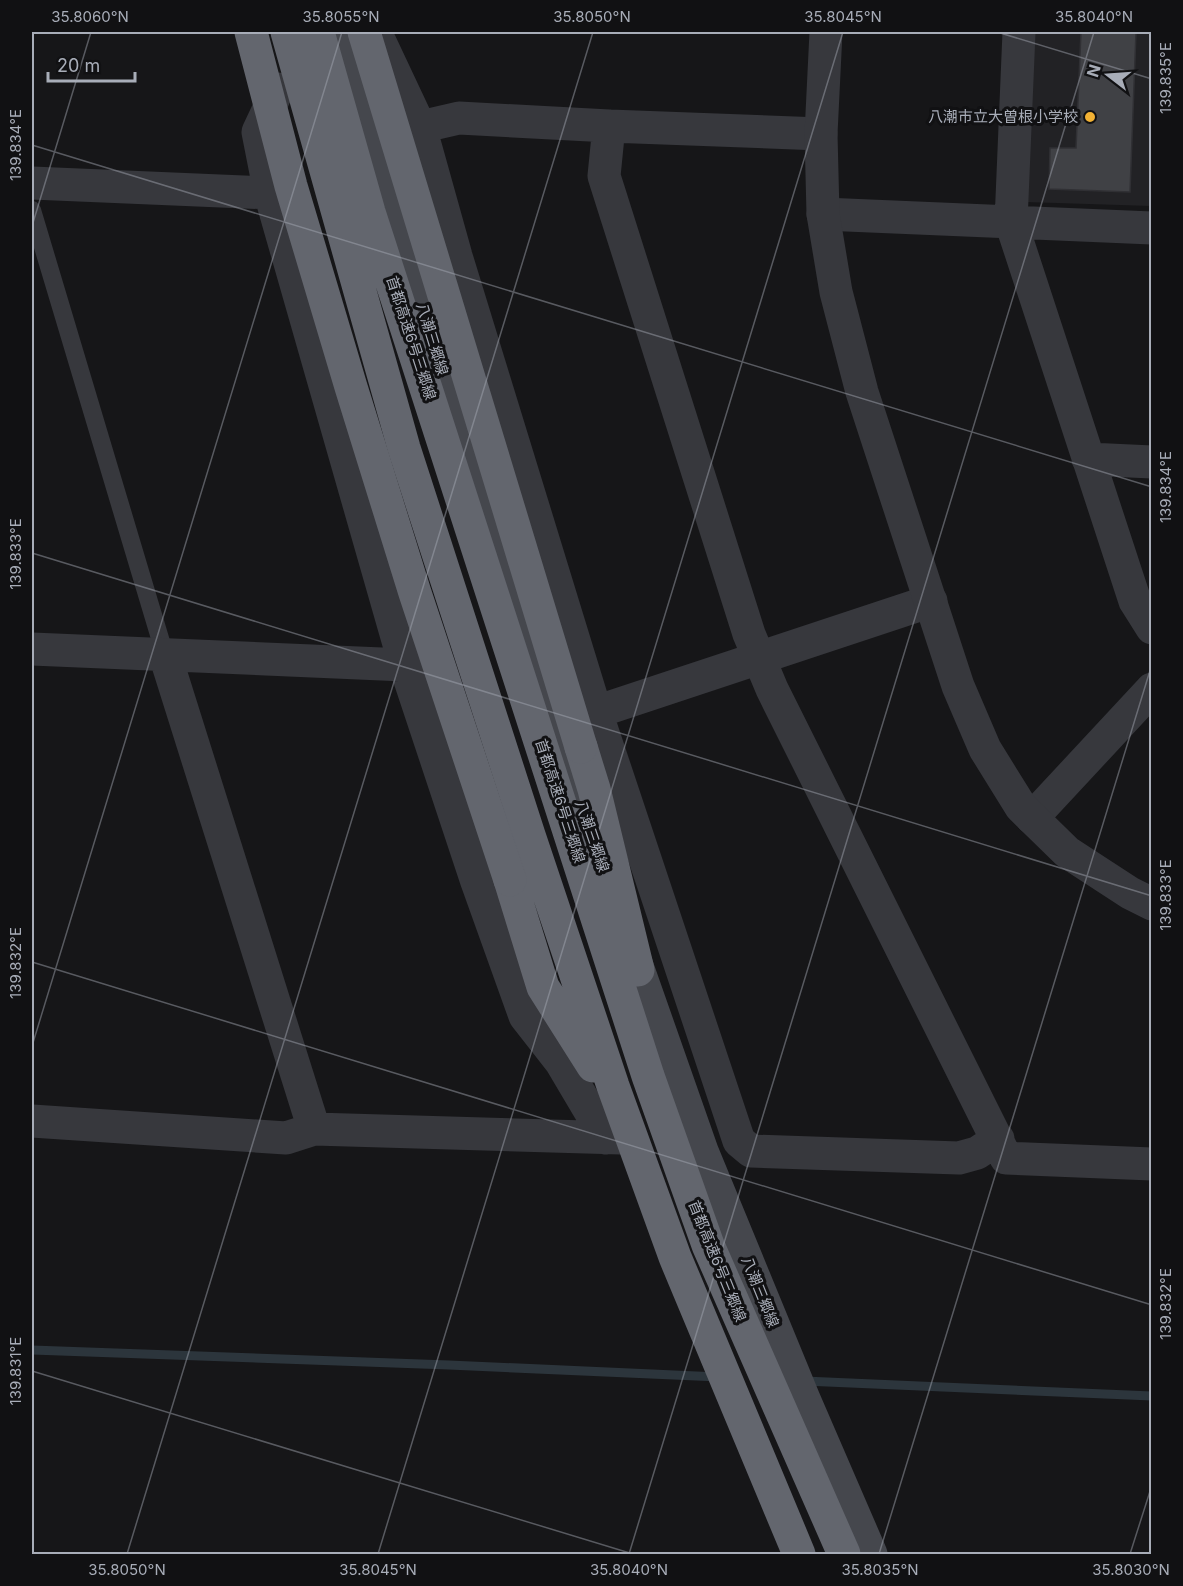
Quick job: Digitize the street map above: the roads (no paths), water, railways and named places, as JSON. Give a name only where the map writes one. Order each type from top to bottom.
[{"type":"highway","points":[[251,32],[291,186],[355,398],[415,593],[543,987],[597,1072]]},
{"type":"highway","points":[[287,32],[404,448],[529,836],[613,1086],[675,1257],[799,1554]]},
{"type":"highway","name":"首都高速6号三郷線","points":[[318,32],[369,212],[648,1076],[708,1245],[844,1554]]},
{"type":"highway","points":[[364,32],[594,789],[638,970]]},
{"type":"main road","points":[[262,32],[380,435],[451,657],[597,1072],[614,1138],[787,1554]]},
{"type":"main road","name":"八潮三郷線","points":[[341,32],[459,430],[531,660],[638,970],[702,1151],[804,1400],[871,1554]]},
{"type":"street","points":[[369,32],[380,42],[420,127],[456,256],[596,712],[739,1141],[751,1152],[959,1158],[977,1153],[998,1139]]},
{"type":"street","points":[[826,32],[821,134],[823,214],[836,292],[861,392],[958,686],[985,749],[1021,807],[1067,852],[1130,893],[1152,904]]},
{"type":"street","points":[[1019,32],[1011,222],[1135,601],[1152,628]]},
{"type":"street","points":[[278,89],[258,132],[270,193],[405,665],[525,1016],[561,1062],[614,1138]]},
{"type":"street","points":[[420,127],[459,118],[821,134]]},
{"type":"street","points":[[609,126],[604,176],[749,634],[778,700],[1006,1158],[1152,1164]]},
{"type":"street","points":[[32,183],[270,193]]},
{"type":"street","points":[[823,214],[1152,228]]},
{"type":"street","points":[[459,430],[489,364]]},
{"type":"street","points":[[1088,459],[1152,462]]},
{"type":"street","points":[[596,712],[931,601]]},
{"type":"street","points":[[32,649],[405,665]]},
{"type":"street","points":[[165,655],[314,1128]]},
{"type":"street","points":[[1032,818],[1152,689]]},
{"type":"street","points":[[32,1121],[286,1138],[314,1128],[614,1138]]},
{"type":"lane","points":[[32,210],[165,655]]},
{"type":"waterway","points":[[32,1350],[719,1377]]},
{"type":"waterway","points":[[804,1381],[1152,1396]]},
{"type":"place","name":"八潮市立大曽根小学校","points":[[1090,117]]}]
